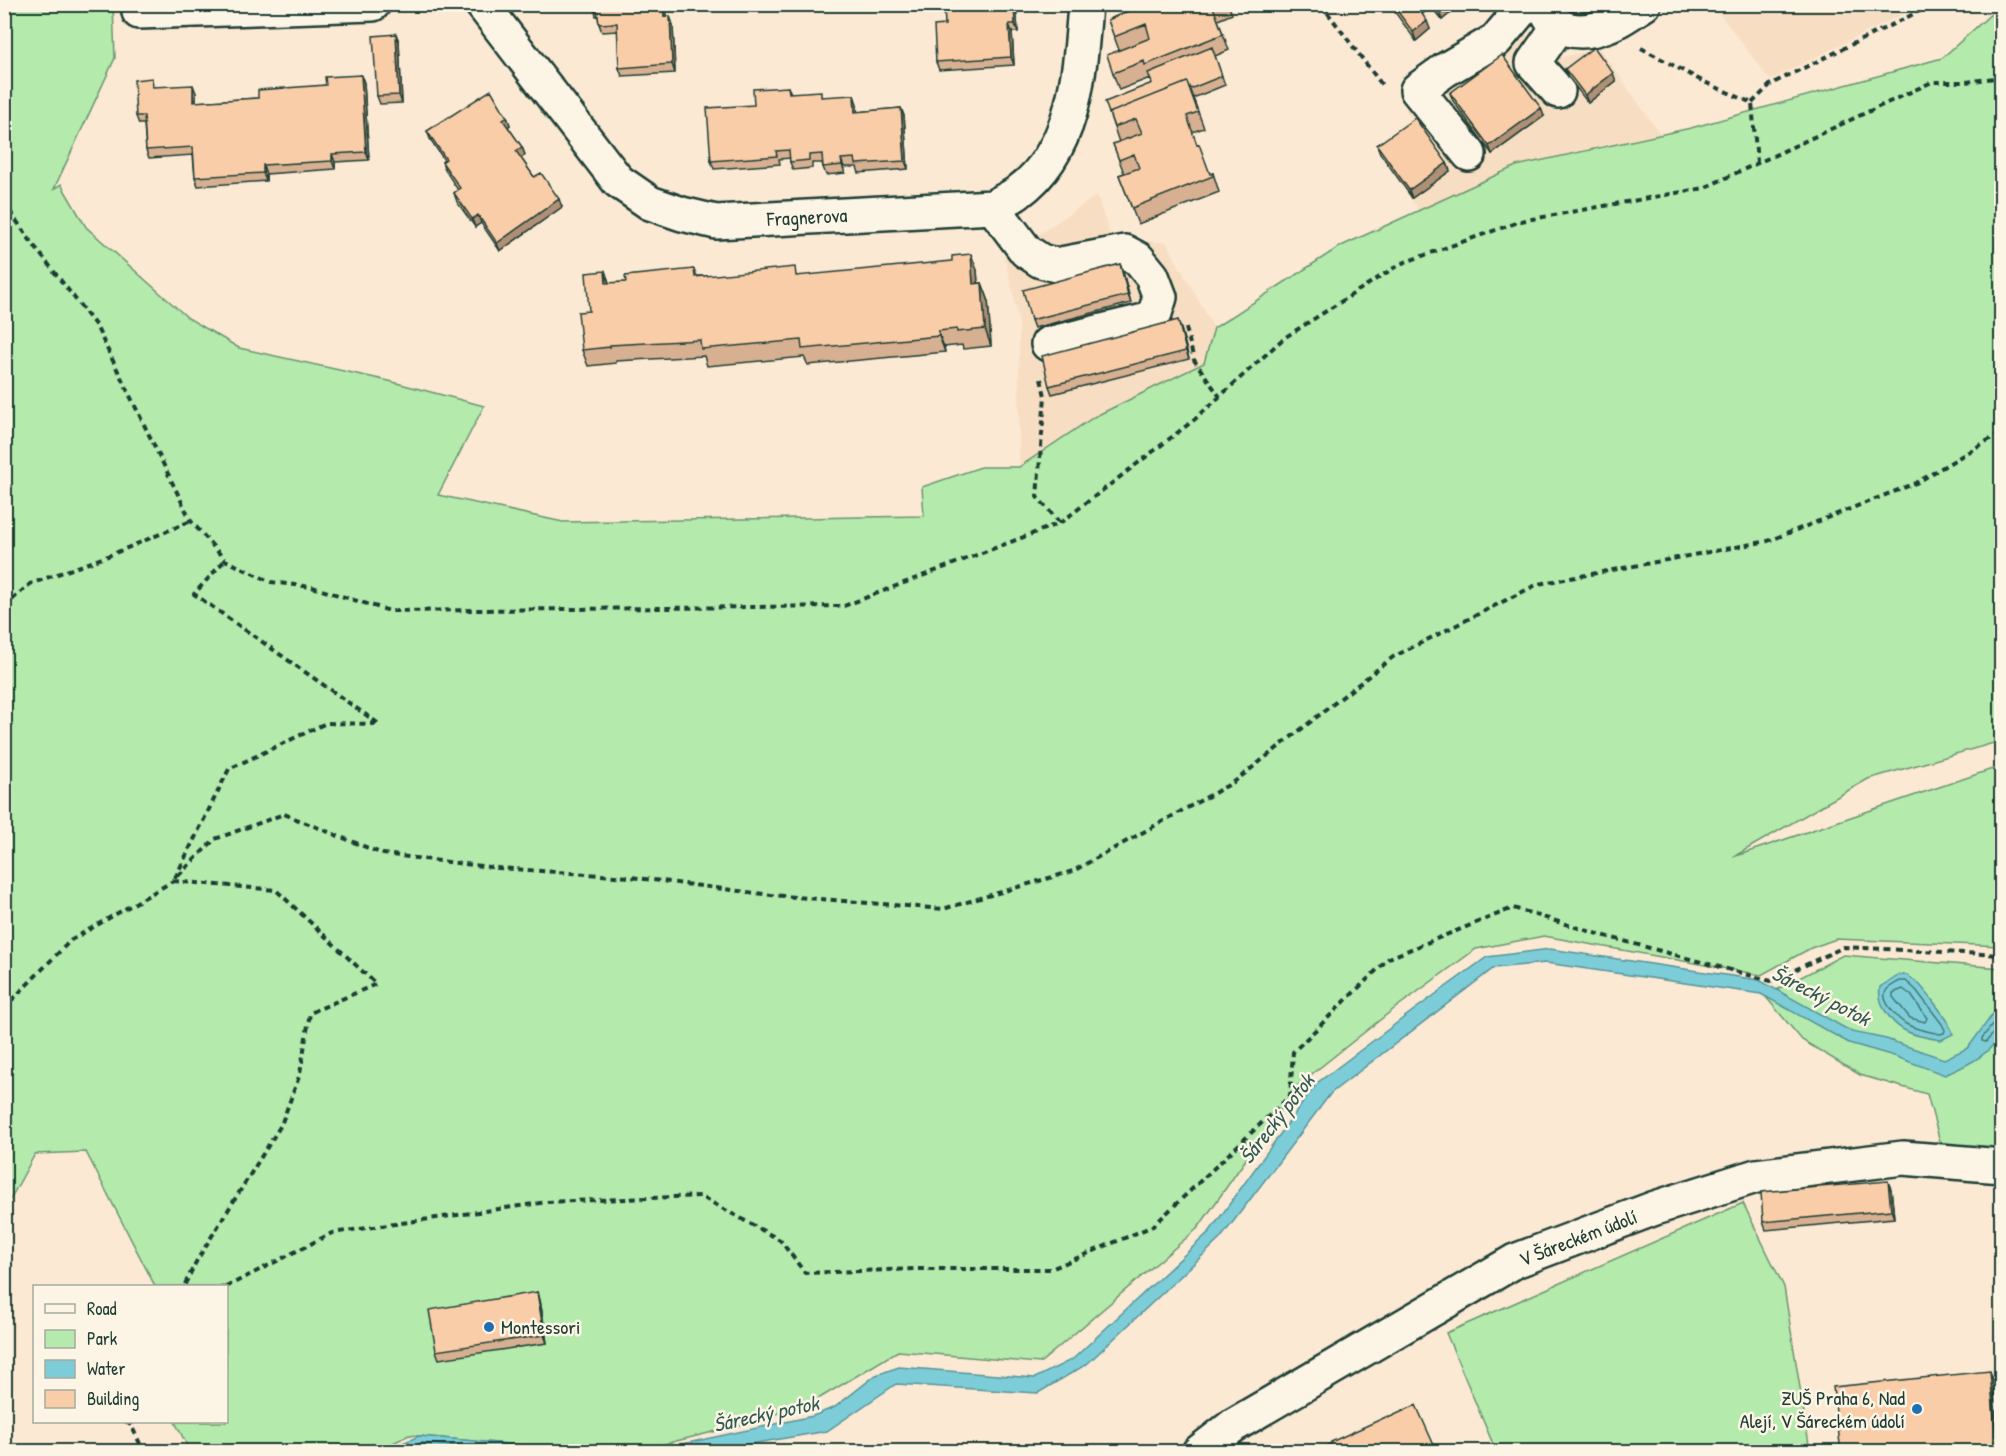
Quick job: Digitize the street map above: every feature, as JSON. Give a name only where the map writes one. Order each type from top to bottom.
[{"type":"street","points":[[139,12],[373,4]]},
{"type":"street","name":"Fragnerova","points":[[482,4],[618,181],[650,203],[716,222],[993,207],[1019,192],[1044,166],[1062,137],[1074,98],[1081,54],[1085,4]]},
{"type":"street","points":[[1469,154],[1417,90],[1445,70],[1496,40],[1526,4]]},
{"type":"street","points":[[1558,91],[1533,63],[1552,16],[1580,32],[1603,27],[1644,4]]},
{"type":"street","points":[[993,207],[1026,251],[1041,261],[1056,265],[1125,252],[1138,259],[1152,276],[1160,297],[1155,313],[1144,321],[1048,344]]},
{"type":"street","name":"V Šáreckém údolí","points":[[1199,1452],[1234,1425],[1515,1261],[1656,1208],[1756,1176],[1880,1160],[1903,1158],[2001,1167]]},
{"type":"path","points":[[1321,4],[1393,100],[1417,90]]},
{"type":"path","points":[[1757,163],[1752,103],[1771,84],[1934,4]]},
{"type":"path","points":[[1603,27],[1702,81],[1752,103]]},
{"type":"path","points":[[4,203],[96,326],[191,521],[225,560],[271,582],[312,587],[390,611],[844,606],[1060,523],[1194,420],[1284,338],[1400,264],[1521,220],[1704,188],[1932,82],[1966,82],[2001,77]]},
{"type":"path","points":[[1155,313],[1186,328],[1194,360],[1220,397]]},
{"type":"path","points":[[1048,344],[1038,366],[1045,396],[1037,497],[1060,523]]},
{"type":"path","points":[[4,1008],[71,940],[173,881],[215,839],[284,814],[383,854],[498,868],[630,877],[771,895],[943,909],[1073,871],[1234,782],[1393,657],[1538,584],[1768,541],[1916,483],[2001,432]]},
{"type":"path","points":[[4,606],[30,584],[108,556],[191,521]]},
{"type":"path","points":[[173,881],[229,769],[326,723],[379,724],[194,594],[225,560]]},
{"type":"path","points":[[173,881],[276,890],[376,984],[310,1014],[300,1074],[282,1125],[197,1260],[185,1285]]},
{"type":"path","points":[[228,1286],[332,1233],[547,1202],[700,1196],[780,1240],[805,1273],[915,1269],[1051,1269],[1153,1226],[1290,1096],[1293,1052],[1389,958],[1513,908],[1598,934],[1771,981],[1844,947],[2001,956]]},
{"type":"path","points":[[128,1423],[131,1425],[144,1452]]},
{"type":"shaded area","points":[[1713,5],[1921,5],[1770,80]]},
{"type":"shaded area","points":[[1522,33],[1562,57],[1600,49],[1661,135],[1516,166],[1419,211],[1380,153],[1418,126],[1405,110]]},
{"type":"shaded area","points":[[1097,195],[1112,241],[1166,242],[1214,328],[1204,363],[1094,417],[1019,467],[1019,325],[1004,258]]},
{"type":"green space","points":[[5,5],[113,5],[115,58],[54,189],[61,184],[86,227],[188,318],[239,348],[389,381],[484,406],[438,495],[563,522],[924,516],[922,487],[981,467],[1019,467],[1094,417],[1204,363],[1214,328],[1339,247],[1516,166],[1691,128],[1942,58],[2001,5],[2001,741],[1868,779],[1733,857],[2001,766],[2001,946],[1836,939],[1811,948],[1761,975],[1544,936],[1476,949],[1390,1012],[1298,1085],[1198,1228],[1040,1363],[898,1351],[813,1402],[741,1425],[636,1451],[505,1444],[409,1435],[377,1451],[190,1451],[176,1423],[228,1423],[228,1285],[154,1285],[86,1152],[35,1154],[5,1209]]},
{"type":"green space","points":[[1843,955],[2001,968],[2001,1150],[1941,1145],[1927,1094],[1860,1075],[1802,1040],[1765,996]]},
{"type":"green space","points":[[1743,1203],[1784,1287],[1810,1451],[1496,1451],[1446,1333]]},
{"type":"water","points":[[1550,949],[1759,980],[1852,1032],[1886,1039],[1944,1059],[1968,1048],[2001,1003],[2002,1029],[1997,1040],[1985,1053],[1969,1064],[1945,1075],[1894,1056],[1849,1043],[1761,994],[1546,963],[1494,968],[1331,1093],[1220,1239],[1087,1364],[1038,1393],[896,1384],[827,1431],[710,1451],[650,1451],[813,1416],[835,1407],[876,1375],[899,1367],[1035,1378],[1073,1359],[1210,1231],[1317,1083],[1487,957]]},
{"type":"water","points":[[1899,975],[1907,975],[1920,985],[1947,1020],[1953,1034],[1941,1040],[1927,1038],[1908,1032],[1894,1022],[1883,1006],[1880,987]]},
{"type":"water","points":[[419,1436],[585,1451],[384,1451]]},
{"type":"building","points":[[593,4],[663,4],[664,17],[670,16],[672,64],[619,68],[617,23],[599,24],[597,8],[593,8]]},
{"type":"building","points":[[944,4],[1014,4],[1015,24],[1009,24],[1011,57],[936,62],[934,26],[945,25]]},
{"type":"building","points":[[1144,4],[1212,4],[1223,34],[1145,65],[1144,61],[1113,73],[1107,55],[1150,38],[1146,24],[1114,37],[1108,20]]},
{"type":"building","points":[[1392,4],[1421,4],[1417,7],[1427,21],[1413,32]]},
{"type":"building","points":[[1433,4],[1448,4],[1439,12]]},
{"type":"building","points":[[396,34],[399,95],[377,96],[373,36]]},
{"type":"building","points":[[1212,47],[1222,76],[1190,89],[1187,82],[1109,113],[1105,102],[1152,83],[1148,73]]},
{"type":"building","points":[[1594,47],[1613,73],[1585,95],[1565,69]]},
{"type":"building","points":[[1502,55],[1541,108],[1489,146],[1450,93]]},
{"type":"building","points":[[361,75],[366,152],[332,154],[332,161],[263,165],[263,173],[195,177],[193,147],[146,150],[144,116],[136,116],[134,80],[152,78],[153,87],[193,85],[193,102],[258,98],[258,90],[326,85],[325,77]]},
{"type":"building","points":[[1187,82],[1198,112],[1187,116],[1197,145],[1199,144],[1210,174],[1213,173],[1213,176],[1132,208],[1119,175],[1139,168],[1134,154],[1119,160],[1113,144],[1142,133],[1136,119],[1114,127],[1109,113]]},
{"type":"building","points":[[788,87],[789,93],[821,91],[821,97],[854,95],[855,112],[901,108],[905,161],[856,164],[855,158],[841,159],[842,165],[823,167],[822,154],[809,155],[809,160],[790,162],[789,150],[776,151],[777,156],[711,161],[707,108],[754,105],[753,89]]},
{"type":"building","points":[[491,90],[507,117],[503,120],[522,147],[516,151],[534,177],[541,173],[559,199],[497,243],[478,215],[472,219],[454,193],[460,188],[442,162],[446,159],[427,131]]},
{"type":"building","points":[[1415,118],[1447,163],[1409,190],[1377,145]]},
{"type":"building","points":[[971,254],[973,284],[982,283],[985,329],[957,332],[957,329],[938,331],[939,336],[802,349],[801,340],[701,349],[700,340],[610,345],[610,347],[582,350],[578,312],[589,311],[586,273],[605,271],[606,283],[626,282],[625,276],[694,269],[695,277],[795,267],[796,276],[952,261],[952,256]]},
{"type":"building","points":[[1120,264],[1128,295],[1031,320],[1023,290]]},
{"type":"building","points":[[1178,320],[1186,351],[1049,386],[1042,356]]},
{"type":"building","points":[[1888,1181],[1891,1210],[1763,1222],[1761,1192]]},
{"type":"building","points":[[537,1292],[544,1335],[436,1351],[429,1310]]},
{"type":"building","name":"ZUŠ Praha 6, Nad Alejí, V Šáreckém údolí","points":[[1990,1371],[1997,1452],[1841,1452],[1833,1387]]},
{"type":"building","points":[[1416,1405],[1437,1452],[1314,1452],[1331,1442]]},
{"type":"place","name":"Montessori","points":[[489,1327]]},
{"type":"place","name":"ZUŠ Praha 6, Nad Alejí, V Šáreckém údolí","points":[[1917,1409]]},
{"type":"water label","name":"Šárecký potok","points":[[1821,996]]},
{"type":"water label","name":"Šárecký potok","points":[[1277,1119]]},
{"type":"water label","name":"Šárecký potok","points":[[766,1414]]}]
